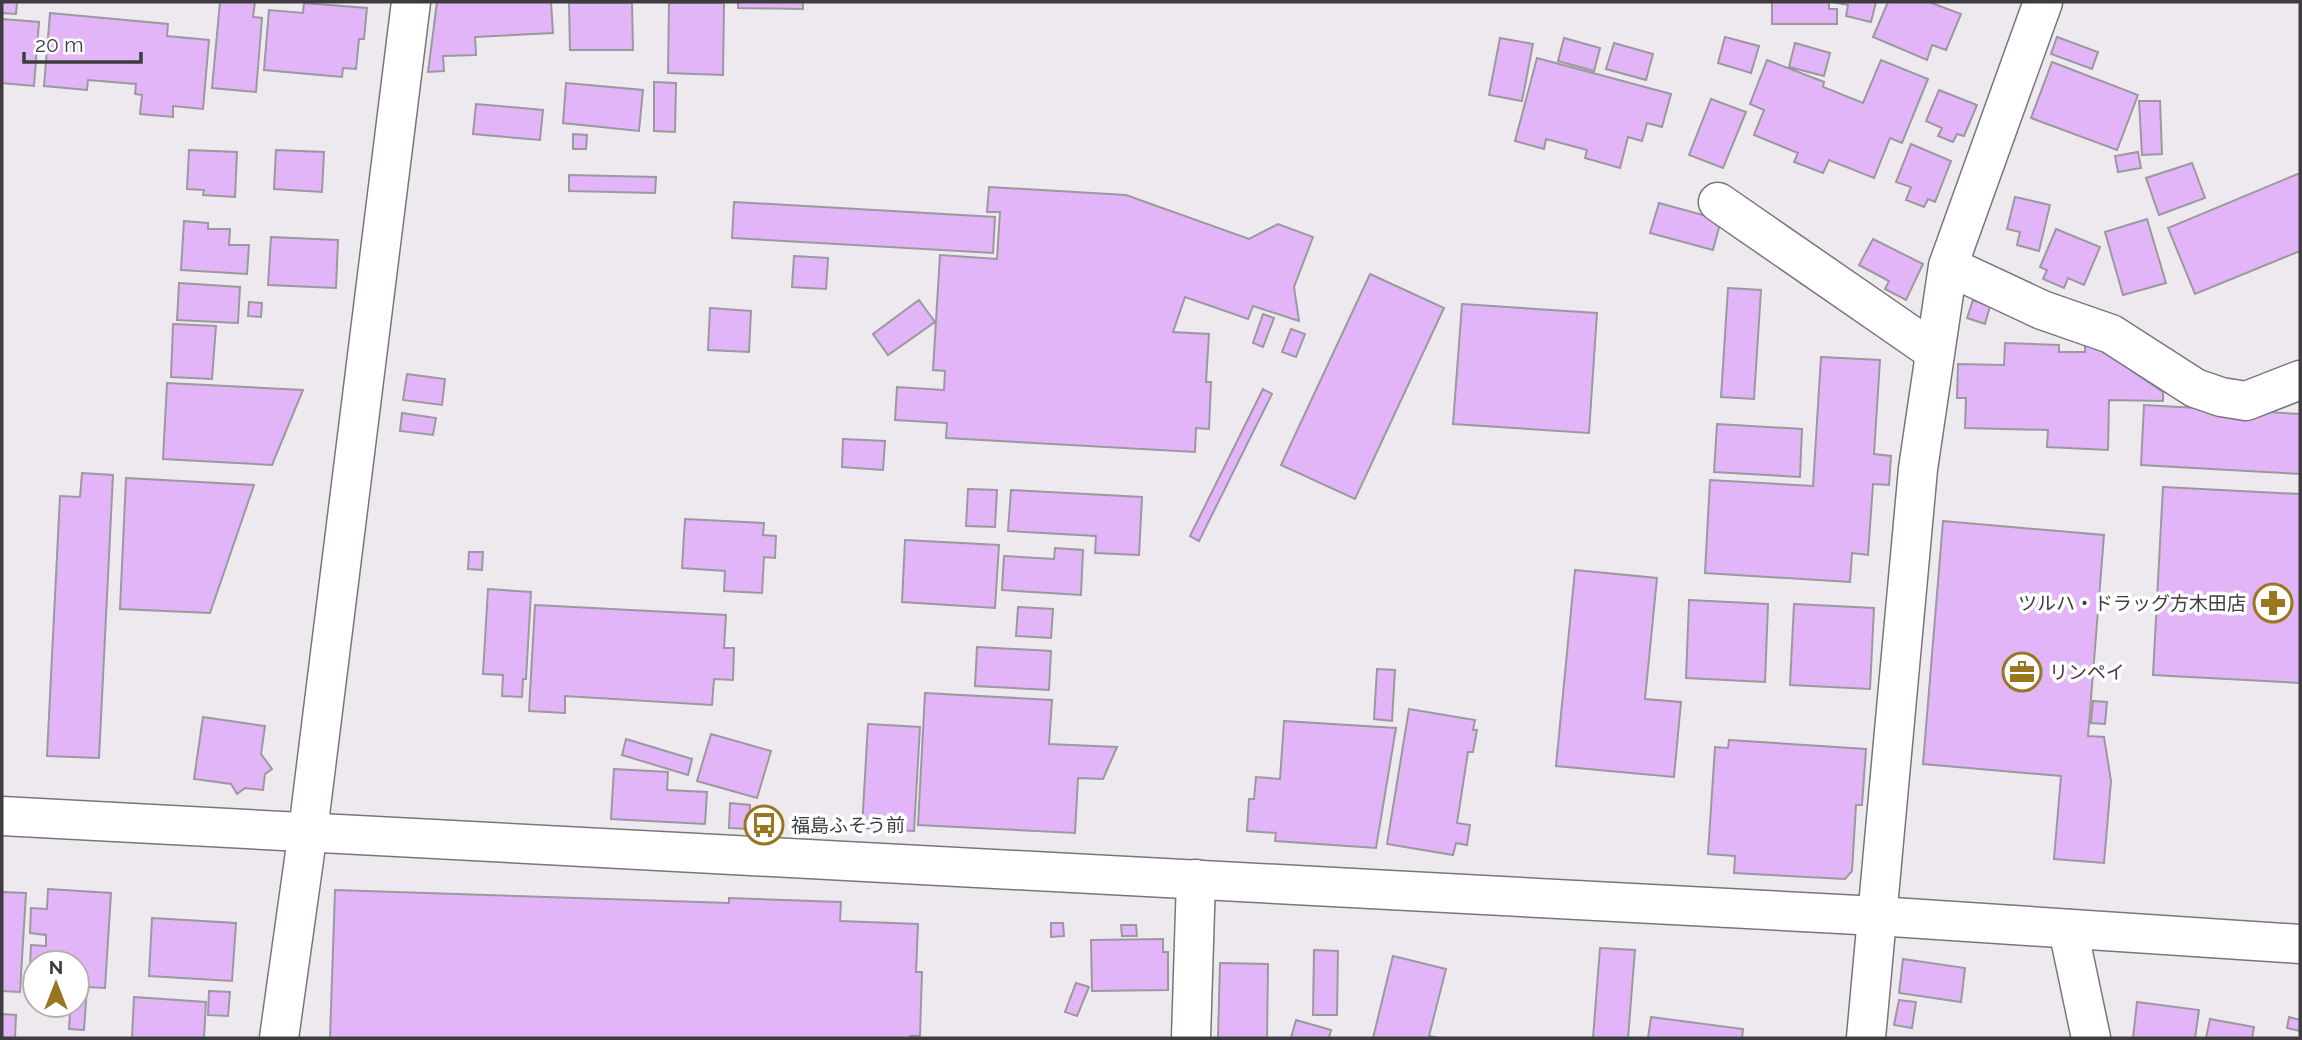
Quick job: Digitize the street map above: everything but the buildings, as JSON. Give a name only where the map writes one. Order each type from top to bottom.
[{"type":"street","points":[[279,1038],[308,831],[411,2]]},
{"type":"street","points":[[1866,1038],[1918,469],[1948,266],[2043,2]]},
{"type":"street","points":[[1718,202],[1935,352]]},
{"type":"street","points":[[1948,266],[2042,310],[2111,334],[2195,388],[2221,397],[2246,401],[2300,380]]},
{"type":"street","points":[[2,816],[1877,916],[2300,944]]},
{"type":"street","points":[[1191,1038],[1196,879]]},
{"type":"street","points":[[2068,929],[2091,1038]]},
{"type":"place","name":"ツルハ・ドラッグ方木田店","points":[[2273,603]]},
{"type":"place","name":"リンペイ","points":[[2022,672]]},
{"type":"place","name":"福島ふそう前","points":[[764,825]]}]
